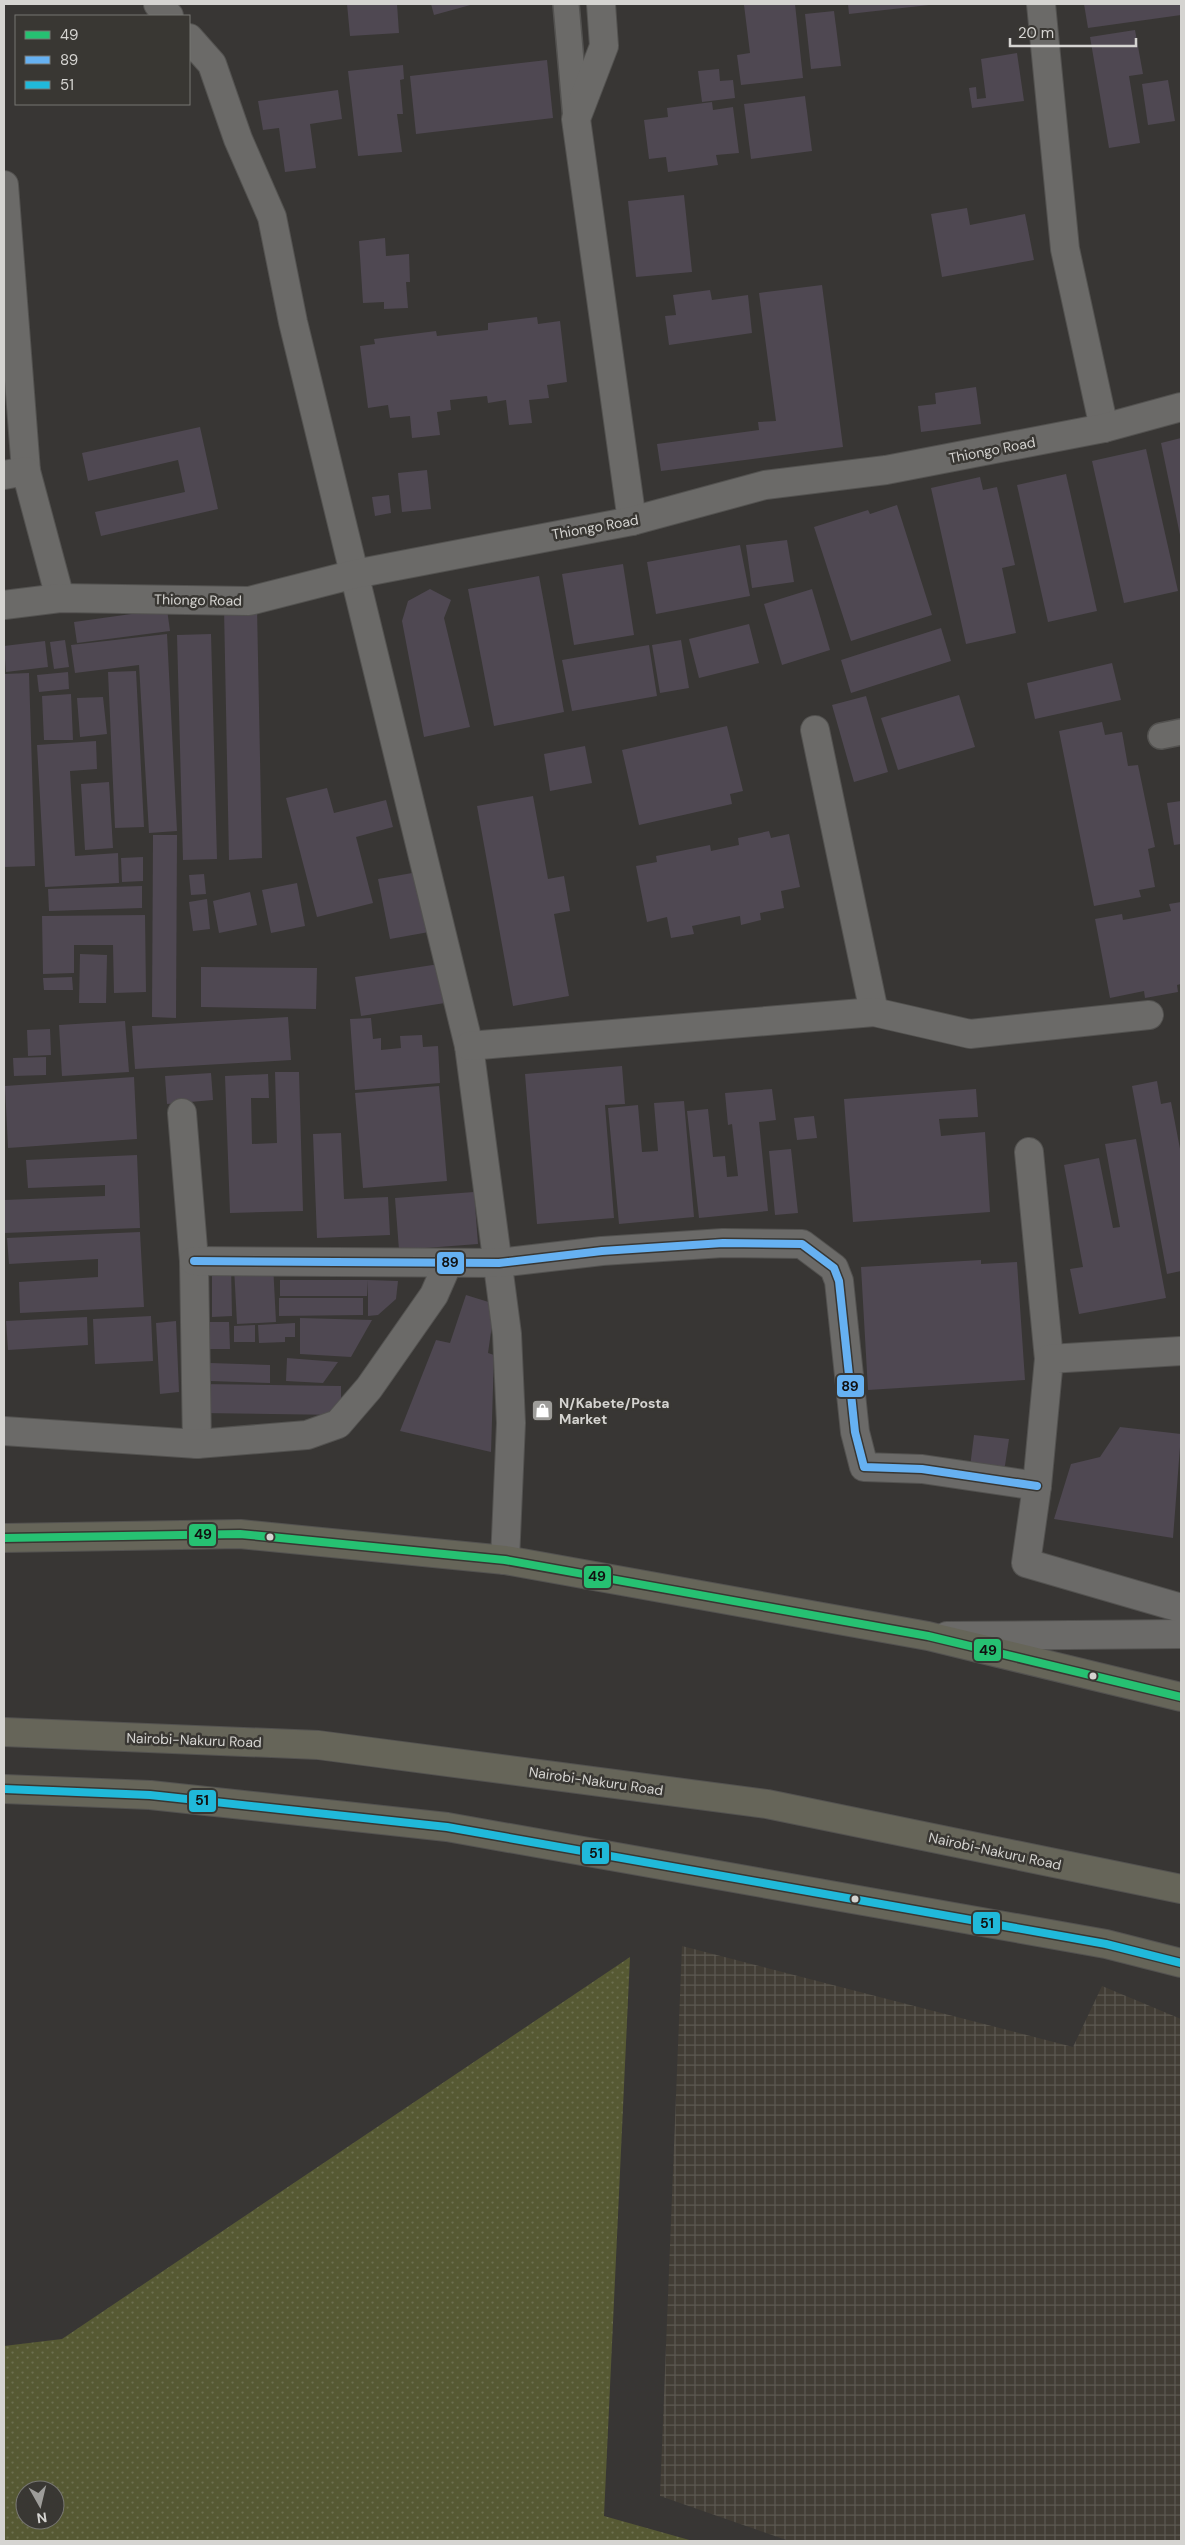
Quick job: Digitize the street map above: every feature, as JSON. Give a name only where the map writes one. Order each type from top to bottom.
[{"type":"highway","points":[[4,1538],[240,1534],[505,1560],[928,1636],[1181,1697]]},
{"type":"highway","name":"Nairobi-Nakuru Road","points":[[4,1732],[318,1745],[757,1803],[1181,1889]]},
{"type":"highway","points":[[4,1789],[150,1794],[447,1827],[1106,1944],[1181,1963]]},
{"type":"street","points":[[158,4],[168,15]]},
{"type":"street","points":[[601,4],[604,46],[576,119],[632,521]]},
{"type":"street","points":[[1042,4],[1065,249],[1104,428]]},
{"type":"street","points":[[190,39],[212,64],[238,140],[272,217],[293,322],[469,1046],[500,1263],[507,1334],[511,1423],[505,1560]]},
{"type":"street","points":[[4,185],[15,473],[60,598]]},
{"type":"street","name":"Thiongo Road","points":[[4,605],[60,598],[249,601],[355,574],[632,521],[765,485],[886,470],[1104,428],[1181,407]]},
{"type":"street","points":[[815,730],[874,1012]]},
{"type":"street","points":[[469,1046],[874,1012],[970,1034],[1149,1015]]},
{"type":"street","points":[[182,1113],[194,1261],[197,1444]]},
{"type":"street","points":[[1028,1152],[1049,1358],[1037,1486],[1026,1563],[1181,1608]]},
{"type":"street","points":[[194,1261],[500,1263],[602,1251],[723,1243],[802,1244],[834,1268],[839,1281],[855,1432],[864,1467],[922,1469],[1037,1486]]},
{"type":"street","points":[[4,1432],[197,1444],[307,1436],[338,1424],[369,1388],[434,1296],[448,1263]]},
{"type":"street","points":[[1049,1358],[1181,1351]]},
{"type":"street","points":[[928,1636],[1181,1634]]},
{"type":"lane","points":[[566,4],[576,119]]},
{"type":"shaded area","points":[[682,1946],[1073,2047],[1102,1986],[1181,2019],[1181,2541],[789,2541],[660,2496]]},
{"type":"green space","points":[[630,1957],[604,2516],[693,2541],[4,2541],[4,2346],[62,2339]]},
{"type":"building","points":[[347,4],[397,4],[399,33],[350,36]]},
{"type":"building","points":[[431,4],[474,4],[434,15]]},
{"type":"building","points":[[795,4],[803,78],[741,85],[737,55],[750,53],[744,5]]},
{"type":"building","points":[[848,4],[929,4],[929,5],[849,14]]},
{"type":"building","points":[[1084,4],[1181,4],[1181,15],[1088,28]]},
{"type":"building","points":[[834,11],[841,66],[811,69],[805,14]]},
{"type":"building","points":[[1135,30],[1143,74],[1129,76],[1140,143],[1109,148],[1090,37]]},
{"type":"building","points":[[1017,53],[1024,101],[972,108],[969,88],[976,87],[977,99],[986,98],[981,59]]},
{"type":"building","points":[[547,60],[553,118],[416,134],[410,76]]},
{"type":"building","points":[[403,65],[404,79],[400,80],[403,114],[397,114],[402,152],[358,156],[348,71]]},
{"type":"building","points":[[719,69],[720,81],[733,80],[735,98],[702,102],[698,71]]},
{"type":"building","points":[[1168,80],[1175,121],[1148,125],[1142,84]]},
{"type":"building","points":[[338,90],[342,119],[310,124],[316,168],[285,172],[279,128],[263,130],[258,101]]},
{"type":"building","points":[[805,96],[812,151],[751,159],[744,104]]},
{"type":"building","points":[[712,102],[713,110],[733,107],[739,153],[716,155],[718,165],[668,172],[666,157],[649,159],[644,120],[668,117],[667,108]]},
{"type":"building","points":[[684,195],[692,272],[636,277],[628,201]]},
{"type":"building","points":[[967,208],[970,225],[1025,214],[1034,260],[942,277],[931,214]]},
{"type":"building","points":[[385,238],[386,256],[409,254],[410,282],[406,282],[408,308],[384,309],[384,302],[363,303],[359,241]]},
{"type":"building","points":[[822,285],[843,447],[661,471],[657,444],[759,430],[758,422],[776,421],[759,293]]},
{"type":"building","points":[[710,290],[712,300],[748,295],[752,333],[669,345],[665,316],[676,315],[673,295]]},
{"type":"building","points":[[537,317],[538,324],[560,321],[567,382],[547,385],[549,398],[529,400],[532,423],[509,425],[506,400],[488,403],[487,396],[450,400],[451,410],[437,412],[440,435],[412,438],[410,416],[390,418],[388,405],[368,408],[360,346],[375,344],[374,339],[436,331],[437,336],[488,330],[488,323]]},
{"type":"building","points":[[976,387],[981,424],[921,432],[918,406],[936,404],[935,393]]},
{"type":"building","points":[[200,427],[218,509],[101,536],[95,512],[185,492],[178,460],[88,481],[82,453]]},
{"type":"building","points":[[1181,438],[1181,535],[1180,535],[1161,443]]},
{"type":"building","points":[[1146,449],[1178,591],[1124,603],[1092,461]]},
{"type":"building","points":[[427,470],[431,509],[402,512],[398,473]]},
{"type":"building","points":[[1066,474],[1097,611],[1048,622],[1017,485]]},
{"type":"building","points":[[980,477],[983,490],[997,487],[1015,565],[1002,568],[1016,633],[966,644],[931,488]]},
{"type":"building","points":[[389,495],[391,513],[375,516],[372,497]]},
{"type":"building","points":[[897,505],[932,615],[851,641],[814,527],[868,510],[870,514]]},
{"type":"building","points":[[787,540],[794,582],[752,588],[746,545]]},
{"type":"building","points":[[740,545],[750,596],[656,614],[647,562]]},
{"type":"building","points":[[623,564],[634,635],[574,645],[562,574]]},
{"type":"building","points":[[539,576],[564,712],[494,726],[468,589]]},
{"type":"building","points":[[430,589],[451,600],[444,618],[470,727],[424,737],[402,621],[408,601]]},
{"type":"building","points":[[812,589],[830,650],[782,665],[764,604]]},
{"type":"building","points":[[224,608],[257,608],[262,858],[229,860]]},
{"type":"building","points":[[167,609],[170,631],[77,643],[74,622]]},
{"type":"building","points":[[749,624],[759,663],[699,678],[689,639]]},
{"type":"building","points":[[941,628],[951,661],[851,693],[841,660]]},
{"type":"building","points":[[167,634],[177,831],[149,833],[139,665],[75,673],[71,645]]},
{"type":"building","points":[[211,634],[217,859],[183,860],[177,635]]},
{"type":"building","points":[[65,640],[69,667],[54,669],[50,642]]},
{"type":"building","points":[[681,640],[689,688],[660,693],[652,645]]},
{"type":"building","points":[[45,641],[48,667],[6,672],[4,646]]},
{"type":"building","points":[[649,645],[657,696],[572,711],[562,660]]},
{"type":"building","points":[[1112,663],[1121,700],[1035,719],[1027,683]]},
{"type":"building","points":[[136,671],[144,827],[115,828],[108,672]]},
{"type":"building","points":[[68,672],[69,689],[39,692],[37,675]]},
{"type":"building","points":[[29,673],[35,866],[4,867],[4,674]]},
{"type":"building","points":[[71,694],[73,740],[44,740],[42,696]]},
{"type":"building","points":[[959,695],[975,747],[898,770],[881,718]]},
{"type":"building","points":[[866,696],[888,772],[854,782],[832,705]]},
{"type":"building","points":[[103,697],[107,734],[80,737],[77,698]]},
{"type":"building","points":[[1102,722],[1105,735],[1122,732],[1128,766],[1138,765],[1155,847],[1148,849],[1155,887],[1139,890],[1141,897],[1094,906],[1059,731]]},
{"type":"building","points":[[727,726],[743,791],[730,794],[732,804],[639,825],[622,750]]},
{"type":"building","points":[[96,741],[97,769],[70,771],[75,856],[118,853],[119,883],[45,887],[37,745]]},
{"type":"building","points":[[585,746],[592,783],[550,791],[544,754]]},
{"type":"building","points":[[109,782],[113,848],[85,850],[81,784]]},
{"type":"building","points":[[327,788],[334,813],[386,800],[393,827],[356,837],[373,903],[317,917],[286,798]]},
{"type":"building","points":[[533,796],[548,879],[564,876],[570,911],[554,914],[569,996],[513,1006],[477,806]]},
{"type":"building","points":[[1181,801],[1181,844],[1174,845],[1167,803]]},
{"type":"building","points":[[769,831],[771,838],[789,834],[800,887],[781,891],[784,908],[760,913],[761,920],[741,925],[740,916],[692,926],[694,934],[671,938],[667,917],[647,922],[636,866],[657,862],[656,856],[710,845],[711,851],[739,845],[738,838]]},
{"type":"building","points":[[153,835],[177,835],[176,1018],[152,1017]]},
{"type":"building","points":[[143,857],[143,881],[122,882],[121,858]]},
{"type":"building","points":[[418,872],[429,932],[390,939],[378,879]]},
{"type":"building","points":[[204,874],[206,894],[191,895],[189,875]]},
{"type":"building","points":[[297,883],[305,926],[271,933],[262,890]]},
{"type":"building","points":[[142,886],[142,908],[49,911],[48,889]]},
{"type":"building","points":[[250,892],[257,925],[219,933],[213,901]]},
{"type":"building","points":[[207,899],[210,929],[193,931],[189,902]]},
{"type":"building","points":[[1181,902],[1181,984],[1177,985],[1178,992],[1145,998],[1144,991],[1110,998],[1095,919],[1122,914],[1123,920],[1171,911],[1169,904]]},
{"type":"building","points":[[145,915],[146,992],[114,993],[113,945],[74,945],[74,973],[43,974],[42,916]]},
{"type":"building","points":[[80,954],[107,955],[106,1003],[79,1003]]},
{"type":"building","points":[[439,964],[445,1003],[361,1016],[355,977]]},
{"type":"building","points":[[201,967],[317,968],[316,1009],[201,1007]]},
{"type":"building","points":[[72,977],[73,990],[44,990],[43,978]]},
{"type":"building","points":[[288,1017],[291,1060],[135,1069],[132,1026]]},
{"type":"building","points":[[371,1018],[373,1039],[381,1038],[381,1050],[401,1048],[400,1036],[422,1035],[423,1047],[438,1046],[440,1083],[355,1090],[350,1019]]},
{"type":"building","points":[[125,1021],[129,1072],[62,1076],[59,1025]]},
{"type":"building","points":[[50,1029],[51,1055],[28,1056],[27,1030]]},
{"type":"building","points":[[46,1057],[46,1075],[14,1076],[13,1058]]},
{"type":"building","points":[[622,1066],[625,1104],[605,1105],[614,1218],[537,1224],[525,1074]]},
{"type":"building","points":[[275,1072],[299,1072],[303,1211],[230,1213],[225,1076],[268,1074],[269,1098],[251,1098],[252,1144],[277,1143]]},
{"type":"building","points":[[211,1073],[213,1100],[167,1104],[165,1076]]},
{"type":"building","points":[[134,1077],[137,1139],[8,1148],[5,1086]]},
{"type":"building","points":[[1157,1081],[1161,1104],[1171,1102],[1181,1154],[1181,1271],[1167,1274],[1132,1086]]},
{"type":"building","points":[[439,1086],[447,1181],[363,1188],[355,1093]]},
{"type":"building","points":[[772,1089],[776,1120],[759,1122],[768,1211],[699,1218],[687,1111],[708,1109],[713,1157],[725,1156],[727,1177],[738,1176],[732,1124],[728,1125],[725,1093]]},
{"type":"building","points":[[976,1089],[978,1117],[939,1119],[941,1136],[985,1132],[990,1212],[853,1222],[844,1099]]},
{"type":"building","points":[[684,1101],[694,1217],[619,1224],[608,1108],[638,1105],[642,1152],[658,1151],[654,1103]]},
{"type":"building","points":[[814,1116],[817,1138],[797,1140],[794,1118]]},
{"type":"building","points":[[341,1133],[344,1199],[388,1197],[390,1235],[317,1238],[313,1134]]},
{"type":"building","points":[[1136,1139],[1166,1298],[1079,1314],[1070,1269],[1083,1267],[1064,1165],[1099,1158],[1113,1228],[1120,1227],[1105,1144]]},
{"type":"building","points":[[791,1149],[798,1213],[775,1215],[769,1151]]},
{"type":"building","points":[[137,1155],[140,1228],[4,1233],[4,1200],[105,1196],[105,1185],[28,1188],[26,1160]]},
{"type":"building","points":[[474,1192],[478,1244],[399,1250],[395,1198]]},
{"type":"building","points":[[140,1232],[144,1307],[20,1313],[19,1282],[98,1277],[98,1259],[9,1264],[7,1238]]},
{"type":"building","points":[[981,1260],[981,1264],[1017,1262],[1025,1380],[868,1390],[861,1267]]},
{"type":"building","points":[[212,1264],[231,1264],[232,1316],[212,1317]]},
{"type":"building","points":[[273,1264],[276,1322],[237,1324],[234,1267]]},
{"type":"building","points":[[280,1280],[368,1280],[367,1296],[280,1296]]},
{"type":"building","points":[[368,1280],[398,1281],[396,1299],[378,1315],[368,1316]]},
{"type":"building","points":[[466,1295],[495,1304],[488,1353],[494,1355],[491,1452],[400,1431],[436,1340],[450,1343]]},
{"type":"building","points":[[279,1298],[363,1298],[363,1315],[279,1316]]},
{"type":"building","points":[[151,1316],[153,1361],[95,1364],[93,1319]]},
{"type":"building","points":[[87,1317],[88,1345],[8,1350],[6,1321]]},
{"type":"building","points":[[300,1318],[372,1320],[351,1357],[300,1354]]},
{"type":"building","points":[[176,1321],[179,1392],[160,1394],[156,1323]]},
{"type":"building","points":[[209,1322],[229,1322],[230,1349],[208,1349]]},
{"type":"building","points":[[295,1323],[295,1337],[285,1337],[285,1342],[259,1343],[258,1325]]},
{"type":"building","points":[[255,1325],[255,1342],[234,1342],[234,1326]]},
{"type":"building","points":[[287,1358],[338,1362],[323,1383],[286,1381]]},
{"type":"building","points":[[210,1363],[270,1365],[270,1383],[209,1381]]},
{"type":"building","points":[[201,1384],[341,1386],[341,1415],[200,1413]]},
{"type":"building","points":[[1120,1427],[1181,1434],[1173,1538],[1054,1519],[1071,1464],[1100,1457]]},
{"type":"building","points":[[974,1435],[1009,1439],[1004,1472],[970,1467]]},
{"type":"transit line","name":"89","points":[[194,1261],[499,1263],[602,1251],[723,1243],[802,1244],[834,1268],[839,1281],[855,1432],[864,1467],[922,1469],[1037,1486]]},
{"type":"transit line","name":"49","points":[[4,1538],[240,1534],[505,1560],[928,1636],[1181,1697]]},
{"type":"transit line","name":"51","points":[[4,1789],[150,1795],[447,1827],[1106,1944],[1181,1963]]},
{"type":"place","name":"N/Kabete/Posta Market","points":[[543,1411]]}]
